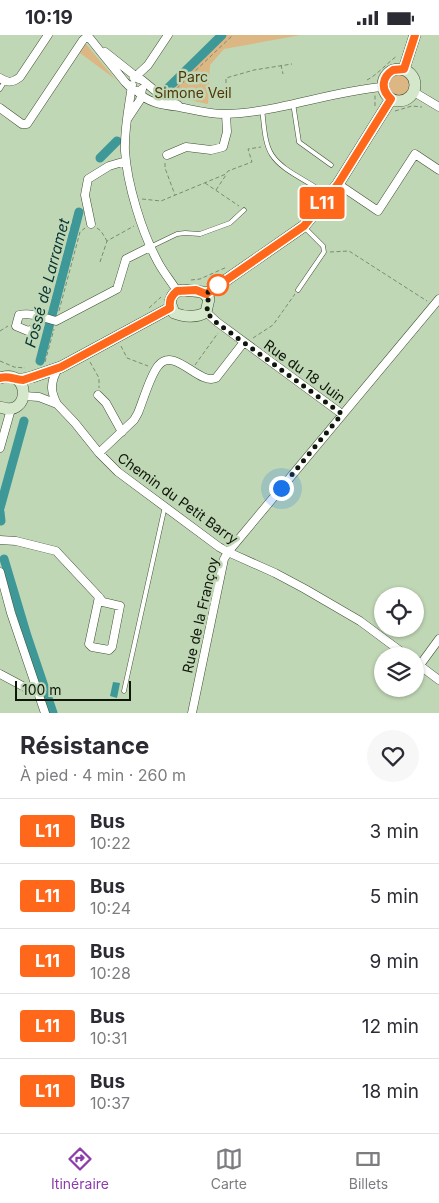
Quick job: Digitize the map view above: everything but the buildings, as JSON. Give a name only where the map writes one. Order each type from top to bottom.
[{"type":"street","points":[[3,80],[14,81],[20,77],[48,35]]},
{"type":"street","points":[[87,35],[138,85],[165,105],[214,114],[262,109],[379,87],[388,73],[393,70],[404,69],[409,72],[415,81],[414,92],[407,99],[396,101],[391,99],[379,87]]},
{"type":"street","points":[[87,35],[125,82],[138,85],[186,108]]},
{"type":"street","points":[[0,108],[22,124],[27,124],[87,35]]},
{"type":"street","points":[[168,35],[148,65],[138,85],[125,126],[126,161],[134,198],[150,247],[177,291]]},
{"type":"street","points":[[404,69],[415,35]]},
{"type":"street","points":[[127,119],[138,85]]},
{"type":"street","points":[[414,92],[439,107]]},
{"type":"street","points":[[206,294],[304,226],[338,184],[378,111],[391,99]]},
{"type":"street","points":[[167,155],[186,147],[211,150],[223,147],[227,132],[226,114]]},
{"type":"street","points":[[338,184],[378,211],[415,154],[439,170]]},
{"type":"street","points":[[91,224],[85,195],[88,179],[109,166],[126,161]]},
{"type":"street","points":[[45,318],[56,321],[117,289],[126,259],[150,247]]},
{"type":"street","points":[[196,290],[206,294],[209,299],[206,312],[196,316],[180,315],[174,313],[170,308],[172,295],[177,291],[196,290]]},
{"type":"street","name":"Rue de la Françoy","points":[[192,713],[224,559],[228,552],[439,299]]},
{"type":"street","points":[[1,432],[6,408],[20,403],[36,384],[170,308]]},
{"type":"street","name":"Rue du 18 Juin","points":[[206,312],[217,323],[342,414]]},
{"type":"street","points":[[99,453],[122,432],[138,413],[156,369],[162,362],[172,360],[211,380],[216,378],[244,342]]},
{"type":"street","points":[[0,379],[9,377],[18,380],[58,370]]},
{"type":"street","points":[[57,404],[51,389],[52,380],[58,370]]},
{"type":"street","points":[[18,380],[22,386],[24,396]]},
{"type":"street","points":[[98,395],[106,403],[122,432]]},
{"type":"street","name":"Chemin du Petit Barry","points":[[24,396],[39,397],[57,404],[118,472],[228,552],[276,573],[313,593],[360,621],[395,647]]},
{"type":"street","points":[[0,419],[0,448]]},
{"type":"street","points":[[0,541],[16,541],[56,551],[99,597],[103,602],[120,606],[112,647],[109,650],[92,647],[90,644],[99,597]]},
{"type":"street","points":[[0,572],[11,613],[45,713]]},
{"type":"street","points":[[424,656],[439,639]]},
{"type":"street","points":[[424,669],[439,680]]},
{"type":"street","points":[[0,674],[30,690],[36,689]]},
{"type":"lane","points":[[0,89],[3,80]]},
{"type":"lane","points":[[293,103],[299,143],[331,165]]},
{"type":"lane","points":[[262,109],[268,145],[272,155],[280,164],[315,187]]},
{"type":"lane","points":[[150,247],[177,234],[200,234],[230,223],[244,210]]},
{"type":"lane","points":[[298,290],[324,252],[323,245],[304,226]]},
{"type":"lane","points":[[124,691],[165,506]]},
{"type":"path","points":[[170,95],[233,35]]},
{"type":"path","points":[[366,81],[398,55]]},
{"type":"path","points":[[226,83],[226,79],[252,70],[292,63]]},
{"type":"path","points":[[281,65],[283,74]]},
{"type":"path","points":[[267,67],[268,73]]},
{"type":"path","points":[[252,70],[254,75]]},
{"type":"path","points":[[379,87],[378,111],[386,116],[403,108],[418,105],[423,107]]},
{"type":"path","points":[[216,190],[228,171],[252,162],[248,149],[268,145]]},
{"type":"path","points":[[167,155],[164,168],[175,196]]},
{"type":"path","points":[[134,198],[161,201],[226,175]]},
{"type":"path","points":[[204,183],[244,210]]},
{"type":"path","points":[[100,262],[107,241],[141,223]]},
{"type":"path","points":[[44,365],[80,232],[91,224]]},
{"type":"path","points":[[101,231],[107,241]]},
{"type":"path","points":[[324,252],[349,251],[434,305]]},
{"type":"path","points":[[187,281],[200,279],[233,264]]},
{"type":"path","points":[[244,342],[273,325],[298,290]]},
{"type":"path","points":[[148,308],[163,295]]},
{"type":"path","points":[[194,365],[220,331]]},
{"type":"path","points":[[116,337],[127,358],[156,369]]},
{"type":"path","points":[[86,354],[100,378],[98,395]]},
{"type":"path","points":[[0,361],[14,367],[28,368]]},
{"type":"green space","name":"Parc Simone Veil","points":[[219,35],[301,35],[224,49],[210,65],[208,104],[185,98],[165,87]]},
{"type":"green space","points":[[86,44],[115,79],[80,53]]},
{"type":"green space","points":[[399,74],[407,77],[410,85],[407,93],[399,96],[391,93],[388,85],[391,77]]},
{"type":"water","points":[[113,682],[120,683],[117,698],[110,696]]},
{"type":"waterway","name":"Fossé de Larramet","points":[[167,89],[222,35]]},
{"type":"waterway","name":"Fossé de Larramet","points":[[100,158],[117,141]]},
{"type":"waterway","name":"Fossé de Larramet","points":[[40,361],[79,212]]},
{"type":"waterway","name":"Fossé de Larramet","points":[[0,508],[24,421]]},
{"type":"waterway","name":"Fossé de Larramet","points":[[0,512],[1,521]]},
{"type":"waterway","name":"Fossé de Larramet","points":[[4,559],[53,713]]},
{"type":"bus line","name":"L11","points":[[0,378],[14,377],[18,380],[23,380],[61,367],[170,308],[172,295],[177,291],[183,289],[196,290],[206,294],[304,226],[338,184],[391,99],[384,91],[383,82],[388,73],[399,68],[404,69],[415,35]]},
{"type":"route","points":[[218,285],[220,283],[206,294],[209,299],[206,312],[217,323],[342,414],[281,488]]}]
